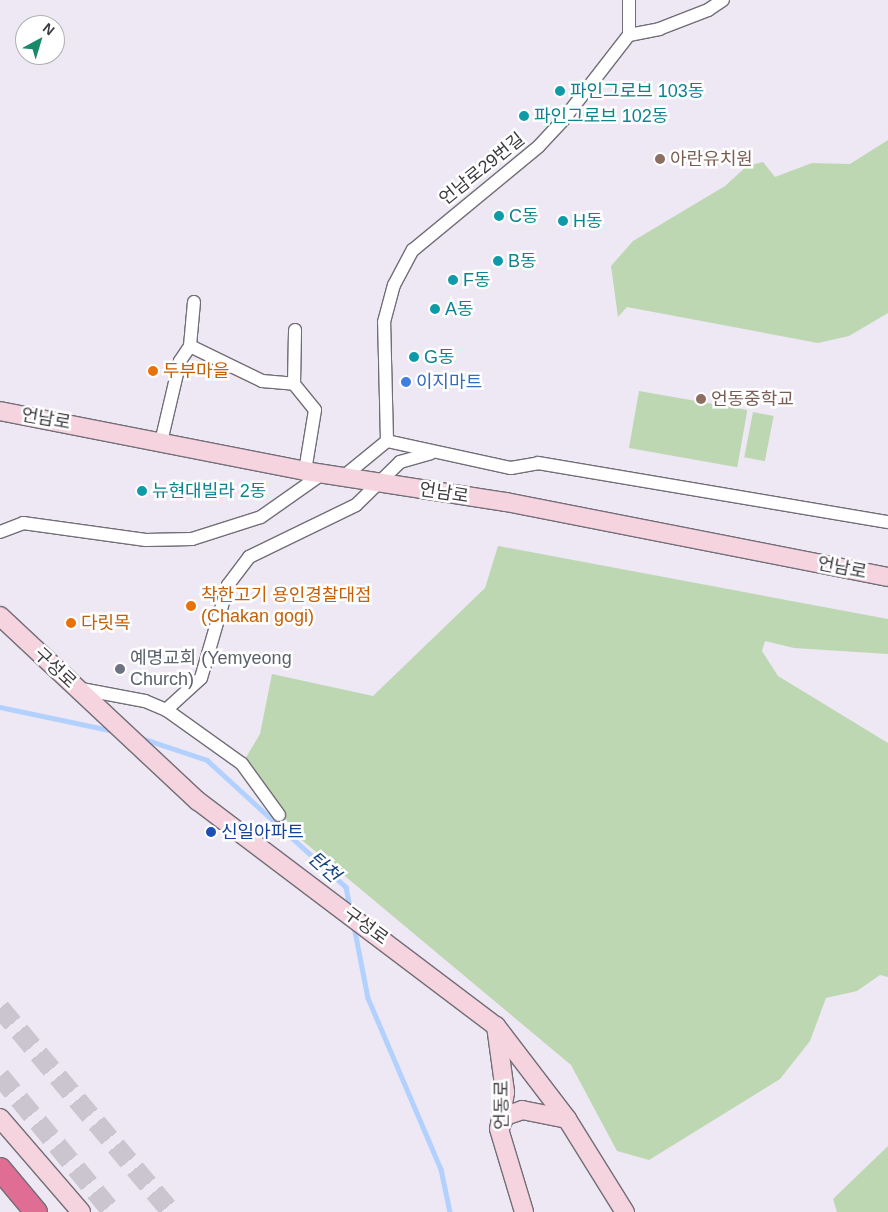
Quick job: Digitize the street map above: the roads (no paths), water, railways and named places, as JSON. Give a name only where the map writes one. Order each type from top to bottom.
[{"type":"highway","points":[[0,1169],[36,1212]]},
{"type":"main road","name":"언남로","points":[[0,411],[314,473],[506,502],[888,577]]},
{"type":"main road","name":"구성로","points":[[0,616],[198,801],[264,853],[456,993],[496,1026],[567,1119],[625,1212]]},
{"type":"main road","name":"언동로","points":[[496,1026],[505,1092],[499,1129],[524,1212]]},
{"type":"main road","points":[[499,1129],[505,1116],[522,1110],[567,1119]]},
{"type":"main road","points":[[0,1118],[81,1212]]},
{"type":"street","points":[[629,0],[629,35],[659,29],[708,10],[723,0]]},
{"type":"street","name":"언남로29번길","points":[[387,441],[384,322],[387,304],[401,269],[427,236],[547,138],[629,35]]},
{"type":"street","points":[[161,442],[180,361],[190,346],[194,302]]},
{"type":"street","points":[[0,532],[23,523],[146,540],[192,539],[261,517],[314,473],[314,410],[294,384],[295,330]]},
{"type":"street","points":[[190,346],[262,381],[294,384]]},
{"type":"street","points":[[343,477],[387,441],[511,468],[538,463],[888,522]]},
{"type":"street","points":[[166,710],[201,678],[228,585],[249,558],[356,505],[400,462],[438,452]]},
{"type":"street","points":[[76,688],[146,701],[166,710],[242,764],[279,815]]},
{"type":"waterway","name":"탄천","points":[[0,707],[114,731]]},
{"type":"waterway","name":"탄천","points":[[138,737],[207,760],[346,887],[350,908]]},
{"type":"waterway","name":"탄천","points":[[354,926],[368,998],[441,1169],[450,1212]]},
{"type":"tunnel","points":[[0,1008],[171,1212]]},
{"type":"tunnel","points":[[0,1076],[112,1212]]},
{"type":"place","name":"파인그로브 103동","points":[[560,91]]},
{"type":"place","name":"파인그로브 102동","points":[[524,116]]},
{"type":"place","name":"아란유치원","points":[[660,159]]},
{"type":"place","name":"C동","points":[[499,216]]},
{"type":"place","name":"H동","points":[[563,221]]},
{"type":"place","name":"B동","points":[[498,261]]},
{"type":"place","name":"F동","points":[[453,280]]},
{"type":"place","name":"A동","points":[[435,309]]},
{"type":"place","name":"G동","points":[[414,357]]},
{"type":"place","name":"두부마을","points":[[153,371]]},
{"type":"place","name":"이지마트","points":[[406,382]]},
{"type":"place","name":"언동중학교","points":[[701,399]]},
{"type":"place","name":"뉴현대빌라 2동","points":[[142,491]]},
{"type":"place","name":"착한고기 용인경찰대점 (Chakan gogi)","points":[[191,606]]},
{"type":"place","name":"다릿목","points":[[71,623]]},
{"type":"place","name":"예명교회 (Yemyeong Church)","points":[[120,669]]},
{"type":"place","name":"신일아파트","points":[[211,832]]}]
